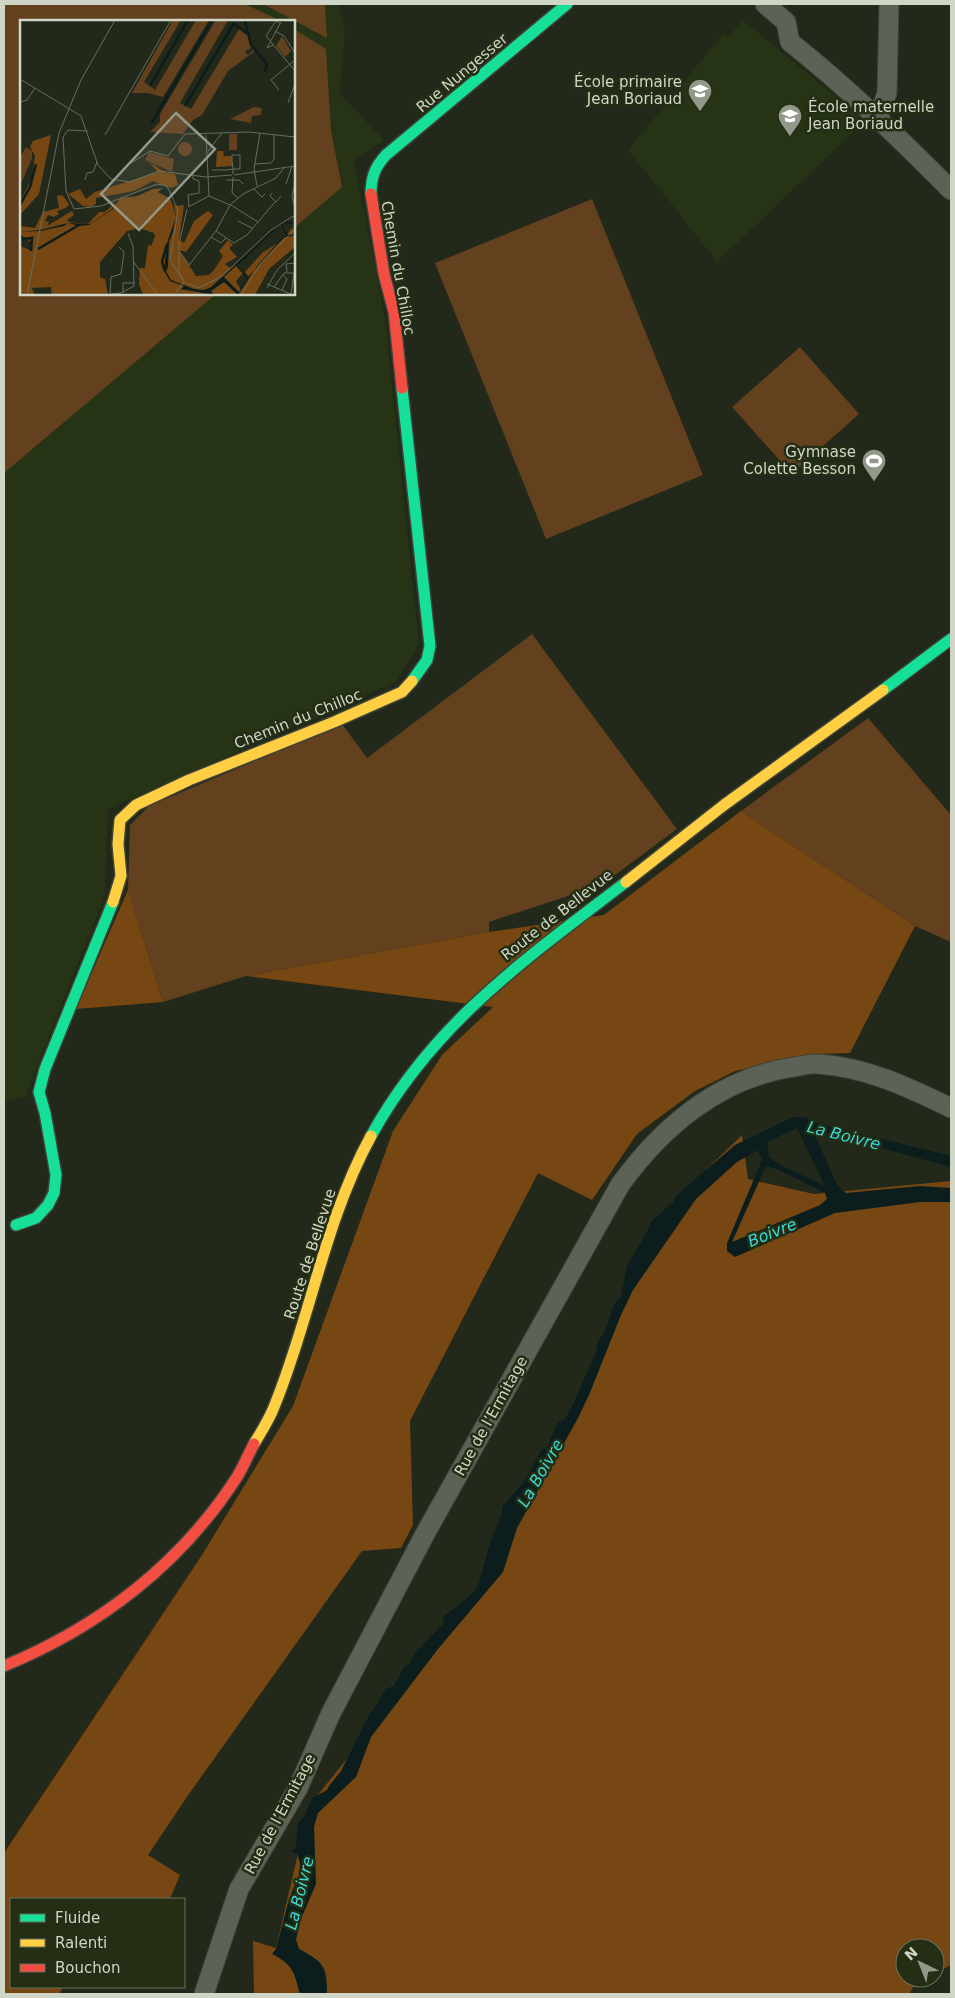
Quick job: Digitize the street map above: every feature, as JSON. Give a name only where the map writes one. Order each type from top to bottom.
[{"type":"street","name":"Rue Nungesser","points":[[376,166],[386,155],[567,4]]},
{"type":"street","points":[[764,4],[786,22],[790,42],[878,118],[951,190]]},
{"type":"street","points":[[878,118],[887,93],[889,4]]},
{"type":"street","name":"Chemin du Chilloc","points":[[16,1225],[36,1218],[48,1205],[54,1194],[56,1174],[45,1113],[39,1092],[45,1069],[108,915],[121,876],[118,844],[120,820],[136,805],[189,780],[334,722],[402,692],[420,672],[427,660],[430,646],[428,621],[422,580],[419,536],[411,486],[394,312],[384,274],[371,199],[371,182],[376,166]]},
{"type":"street","name":"Route de Bellevue","points":[[4,1666],[84,1628],[141,1586],[189,1540],[234,1481],[272,1411],[297,1340],[339,1206],[365,1148],[419,1063],[453,1025],[490,986],[539,947],[739,794],[951,639]]},
{"type":"street","name":"Rue de l’Ermitage","points":[[204,1994],[239,1889],[298,1788],[331,1713],[430,1526],[620,1185],[640,1157],[678,1122],[708,1098],[742,1080],[780,1070],[816,1064],[871,1073],[951,1108]]},
{"type":"shaded area","points":[[4,4],[339,4],[345,33],[340,91],[343,97],[384,140],[354,161],[385,317],[419,644],[396,682],[108,809],[105,896],[25,1097],[4,1103]]},
{"type":"shaded area","points":[[4,4],[245,4],[279,20],[20,20],[20,295],[215,295],[4,473]]},
{"type":"shaded area","points":[[263,4],[325,4],[327,38],[295,20]]},
{"type":"shaded area","points":[[743,20],[865,121],[717,262],[628,150],[724,33],[728,37]]},
{"type":"shaded area","points":[[295,30],[326,49],[331,131],[342,187],[295,227]]},
{"type":"shaded area","points":[[592,199],[703,475],[546,539],[435,263]]},
{"type":"shaded area","points":[[800,347],[859,414],[792,474],[732,407]]},
{"type":"shaded area","points":[[532,634],[677,829],[592,892],[579,897],[577,893],[489,922],[489,932],[246,976],[163,1002],[128,890],[130,825],[149,806],[342,724],[367,758]]},
{"type":"shaded area","points":[[868,718],[951,815],[951,942],[915,926],[741,811]]},
{"type":"shaded area","points":[[741,811],[915,926],[850,1053],[818,1054],[735,1071],[695,1091],[637,1134],[592,1200],[538,1173],[410,1421],[413,1525],[401,1548],[362,1551],[189,1794],[148,1855],[180,1875],[170,1898],[10,1898],[10,1988],[62,1988],[59,1994],[4,1994],[4,1853],[202,1555],[293,1406],[393,1131],[442,1055],[493,1007],[246,976],[489,932],[604,915]]},
{"type":"shaded area","points":[[128,890],[163,1002],[76,1009]]},
{"type":"shaded area","points":[[742,1135],[748,1179],[814,1194],[951,1181],[951,1965],[945,1968],[945,1938],[895,1938],[895,1988],[913,1988],[909,1994],[254,1994],[253,1941],[276,1948],[309,1806],[496,1573],[665,1210]]},
{"type":"water","points":[[793,1117],[807,1118],[816,1123],[951,1156],[951,1167],[816,1130],[816,1138],[837,1185],[846,1193],[920,1186],[951,1188],[951,1202],[920,1202],[835,1213],[735,1257],[727,1251],[727,1243],[762,1160],[758,1150],[737,1162],[696,1199],[633,1290],[578,1418],[517,1528],[503,1572],[438,1649],[371,1737],[356,1777],[318,1813],[314,1827],[316,1884],[300,1921],[296,1940],[299,1949],[314,1957],[322,1966],[326,1977],[327,1994],[300,1994],[292,1970],[285,1962],[272,1954],[276,1949],[289,1899],[299,1875],[300,1863],[297,1853],[293,1853],[292,1850],[296,1848],[298,1824],[305,1815],[312,1798],[327,1790],[341,1771],[371,1711],[373,1711],[386,1689],[394,1686],[404,1667],[409,1664],[417,1651],[443,1624],[443,1617],[471,1595],[478,1586],[492,1537],[502,1514],[502,1507],[524,1482],[542,1450],[549,1445],[558,1422],[566,1418],[572,1407],[597,1350],[598,1341],[603,1335],[615,1303],[621,1297],[627,1266],[652,1221],[673,1202],[678,1194],[735,1145]],"holes":[[[797,1128],[825,1186],[780,1165],[769,1157],[767,1142]],[[766,1166],[779,1170],[825,1193],[827,1199],[820,1205],[732,1242]]]},
{"type":"traffic: fast","points":[[371,194],[374,173],[386,155],[567,4]]},
{"type":"traffic: fast","points":[[402,388],[430,646],[427,660],[412,681]]},
{"type":"traffic: fast","points":[[883,690],[951,639]]},
{"type":"traffic: fast","points":[[371,1136],[396,1096],[423,1059],[453,1026],[518,966],[626,882]]},
{"type":"traffic: fast","points":[[16,1225],[36,1218],[48,1205],[54,1193],[56,1175],[45,1113],[39,1092],[45,1069],[113,902]]},
{"type":"traffic: slow","points":[[113,902],[121,876],[118,844],[120,820],[136,805],[189,780],[334,722],[402,692],[412,681]]},
{"type":"traffic: slow","points":[[626,882],[724,805],[883,690]]},
{"type":"traffic: slow","points":[[254,1444],[274,1407],[287,1373],[341,1202],[371,1136]]},
{"type":"traffic: jam","points":[[371,194],[384,274],[394,312],[402,388]]},
{"type":"traffic: jam","points":[[4,1666],[73,1632],[105,1612],[164,1565],[215,1508],[237,1477],[254,1444]]},
{"type":"place","name":"École primaire Jean Boriaud","points":[[700,112]]},
{"type":"place","name":"École maternelle Jean Boriaud","points":[[790,137]]},
{"type":"place","name":"Gymnase Colette Besson","points":[[874,482]]},
{"type":"water label","name":"La Boivre","points":[[844,1135]]},
{"type":"water label","name":"Boivre","points":[[772,1232]]},
{"type":"water label","name":"La Boivre","points":[[540,1473]]},
{"type":"water label","name":"La Boivre","points":[[299,1893]]}]
